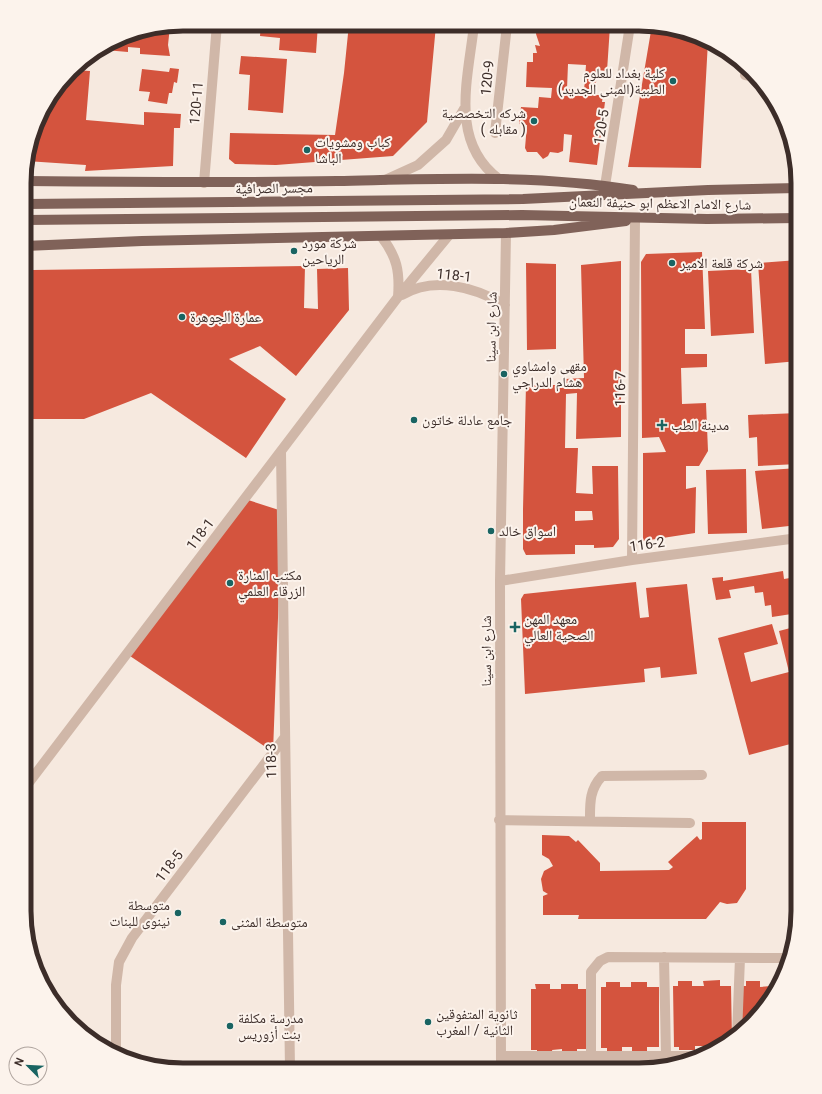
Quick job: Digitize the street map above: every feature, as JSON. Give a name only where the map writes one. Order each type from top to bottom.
[{"type":"main road","points":[[31,181],[204,183],[499,179],[551,180],[652,193]]},
{"type":"main road","name":"شارع الامام الاعظم ابو حنيفة النعمان","points":[[523,199],[708,190],[791,188]]},
{"type":"main road","name":"مجسر الصرافية","points":[[31,204],[523,199]]},
{"type":"main road","name":"شارع الامام الاعظم ابو حنيفة النعمان","points":[[522,215],[791,218]]},
{"type":"main road","name":"مجسر الصرافية","points":[[31,220],[522,215]]},
{"type":"main road","points":[[31,246],[142,241],[506,233],[554,230],[650,216]]},
{"type":"street","name":"120-11","points":[[204,183],[216,31]]},
{"type":"street","points":[[473,31],[464,108],[474,152],[486,169],[499,179]]},
{"type":"street","name":"120-9","points":[[495,133],[506,31]]},
{"type":"street","name":"120-5","points":[[605,186],[629,31]]},
{"type":"street","points":[[385,180],[418,165],[446,140],[464,108]]},
{"type":"street","name":"116-7","points":[[632,560],[635,219]]},
{"type":"street","name":"شارع ابن سينا","points":[[501,1063],[499,820],[500,581],[506,233]]},
{"type":"street","name":"118-1","points":[[31,780],[398,297],[450,235]]},
{"type":"street","points":[[381,236],[391,249],[397,264],[400,281],[398,297]]},
{"type":"street","name":"118-1","points":[[398,297],[423,286],[449,285],[474,290],[505,305]]},
{"type":"street","name":"118-3","points":[[281,452],[290,1063]]},
{"type":"street","name":"116-2","points":[[500,581],[632,560],[791,539]]},
{"type":"street","name":"118-5","points":[[116,1047],[116,985],[119,962],[129,944],[285,737]]},
{"type":"street","points":[[590,821],[591,795],[595,784],[602,776],[702,774]]},
{"type":"street","points":[[499,820],[690,823]]},
{"type":"street","points":[[591,1056],[591,972],[600,961],[608,957],[783,958]]},
{"type":"street","points":[[664,957],[666,1056]]},
{"type":"street","points":[[737,1027],[740,958]]},
{"type":"street","points":[[501,1056],[685,1056]]},
{"type":"building","points":[[169,31],[168,45],[170,56],[140,54],[140,48],[128,47],[128,52],[109,50],[134,39]]},
{"type":"building","points":[[260,31],[318,31],[316,53],[279,50],[280,38],[260,36]]},
{"type":"building","points":[[348,31],[435,31],[427,122],[393,156],[276,165],[235,164],[229,159],[230,133],[335,135]]},
{"type":"building","points":[[536,31],[610,31],[607,71],[597,70],[595,95],[603,95],[602,102],[605,102],[597,165],[569,162],[572,135],[564,134],[563,151],[558,153],[550,152],[548,156],[543,159],[537,152],[527,152],[525,148],[527,125],[519,124],[521,107],[538,108],[539,97],[551,98],[552,88],[526,87],[527,62],[533,62],[533,53],[537,53],[535,45],[540,46]],"holes":[[[568,64],[586,65],[584,91],[567,89]]]},
{"type":"building","points":[[651,31],[678,36],[708,48],[701,168],[628,167]]},
{"type":"building","points":[[241,56],[287,59],[283,113],[248,110],[250,75],[239,74]]},
{"type":"building","points":[[170,68],[179,69],[177,83],[174,82],[172,93],[169,93],[167,104],[148,101],[150,92],[139,91],[142,69],[169,72]]},
{"type":"building","points":[[82,70],[90,71],[86,120],[144,125],[144,112],[181,114],[180,128],[174,128],[173,166],[85,171],[86,165],[32,161],[39,134],[51,107],[62,90]]},
{"type":"building","points":[[702,252],[705,329],[685,329],[685,354],[707,354],[707,367],[681,368],[682,404],[706,403],[708,451],[699,466],[686,466],[686,489],[696,487],[695,533],[643,541],[643,453],[666,452],[659,437],[642,438],[641,262],[646,254]]},
{"type":"building","points":[[621,261],[621,437],[576,439],[577,393],[566,394],[565,448],[578,448],[576,493],[593,494],[592,466],[618,466],[619,539],[613,547],[594,548],[594,545],[575,545],[575,554],[526,555],[523,549],[523,509],[526,385],[566,385],[565,379],[584,378],[581,265]],"holes":[[[575,511],[592,511],[593,520],[575,521]]]},
{"type":"building","points":[[791,261],[791,362],[765,364],[758,263]]},
{"type":"building","points":[[526,263],[556,264],[556,349],[527,350]]},
{"type":"building","points":[[305,266],[304,308],[318,309],[317,269],[348,268],[349,310],[296,376],[260,346],[229,359],[286,399],[246,458],[151,393],[84,419],[31,419],[31,311],[33,311],[33,270]]},
{"type":"building","points":[[751,269],[754,333],[711,336],[708,271]]},
{"type":"building","points":[[791,413],[791,464],[758,466],[757,437],[749,438],[748,415]]},
{"type":"building","points":[[791,468],[791,526],[762,529],[755,471]]},
{"type":"building","points":[[746,469],[747,533],[708,534],[706,470]]},
{"type":"building","name":"مكتب المنارة الزرقاء العلمي","points":[[245,499],[282,511],[273,752],[127,654]]},
{"type":"building","points":[[783,571],[784,579],[791,578],[791,614],[772,617],[771,605],[765,606],[763,592],[755,593],[754,586],[729,590],[731,598],[716,600],[712,578],[723,577],[723,581]]},
{"type":"building","points":[[636,582],[640,618],[649,617],[646,588],[687,584],[697,674],[661,678],[660,667],[644,669],[645,682],[525,694],[521,599],[524,594]]},
{"type":"building","points":[[772,624],[778,644],[744,653],[751,682],[789,672],[779,631],[791,628],[791,744],[749,755],[718,638]]},
{"type":"building","points":[[702,822],[746,822],[746,889],[737,903],[727,904],[720,902],[706,919],[578,919],[579,915],[543,915],[543,896],[548,894],[543,891],[541,879],[544,871],[553,866],[549,859],[542,855],[542,835],[569,836],[576,842],[578,840],[600,863],[600,871],[669,870],[673,867],[668,862],[697,836],[700,840],[702,839]]},
{"type":"building","points":[[720,980],[720,986],[731,986],[732,1032],[705,1047],[705,1046],[695,1046],[695,1050],[679,1050],[679,1047],[674,1047],[673,986],[678,986],[678,981],[692,981],[692,986],[704,986],[703,981]]},
{"type":"building","points":[[746,981],[760,981],[760,987],[771,986],[771,981],[774,981],[771,987],[760,1004],[741,1023],[741,986],[746,986]]},
{"type":"building","points":[[606,982],[620,982],[620,987],[631,987],[631,982],[647,982],[647,987],[659,987],[659,1047],[647,1047],[647,1051],[632,1051],[632,1047],[622,1047],[622,1052],[607,1052],[607,1048],[601,1048],[601,987],[606,987]]},
{"type":"building","points":[[535,984],[550,984],[550,989],[561,989],[561,984],[578,984],[578,989],[589,989],[589,1049],[577,1049],[577,1053],[562,1053],[562,1049],[552,1050],[553,1054],[537,1054],[537,1050],[531,1050],[531,989],[536,989]]},
{"type":"place","name":"كلية بغداد للعلوم الطبية(المبنى الجديد)","points":[[673,81]]},
{"type":"place","name":"شركه التخصصية ( مقابله )","points":[[534,121]]},
{"type":"place","name":"كباب ومشويات الباشا","points":[[307,150]]},
{"type":"place","name":"شركة مورد الرياحين","points":[[294,251]]},
{"type":"place","name":"شركة قلعة الامير","points":[[672,263]]},
{"type":"place","name":"عمارة الجوهرة","points":[[182,317]]},
{"type":"place","name":"مقهى وامشاوي هشام الدراجي","points":[[504,374]]},
{"type":"place","name":"جامع عادلة خاتون","points":[[414,420]]},
{"type":"place","name":"مدينة الطب","points":[[662,425]]},
{"type":"place","name":"اسواق خالد","points":[[491,531]]},
{"type":"place","name":"مكتب المنارة الزرقاء العلمي","points":[[230,583]]},
{"type":"place","name":"معهد المهن الصحية العالي","points":[[515,627]]},
{"type":"place","name":"متوسطة نينوى للبنات","points":[[178,913]]},
{"type":"place","name":"متوسطة المثنى","points":[[223,922]]},
{"type":"place","name":"ثانوية المتفوقين الثانية / المغرب","points":[[428,1022]]},
{"type":"place","name":"مدرسة مكلفة بنت أزوريس","points":[[230,1026]]}]
